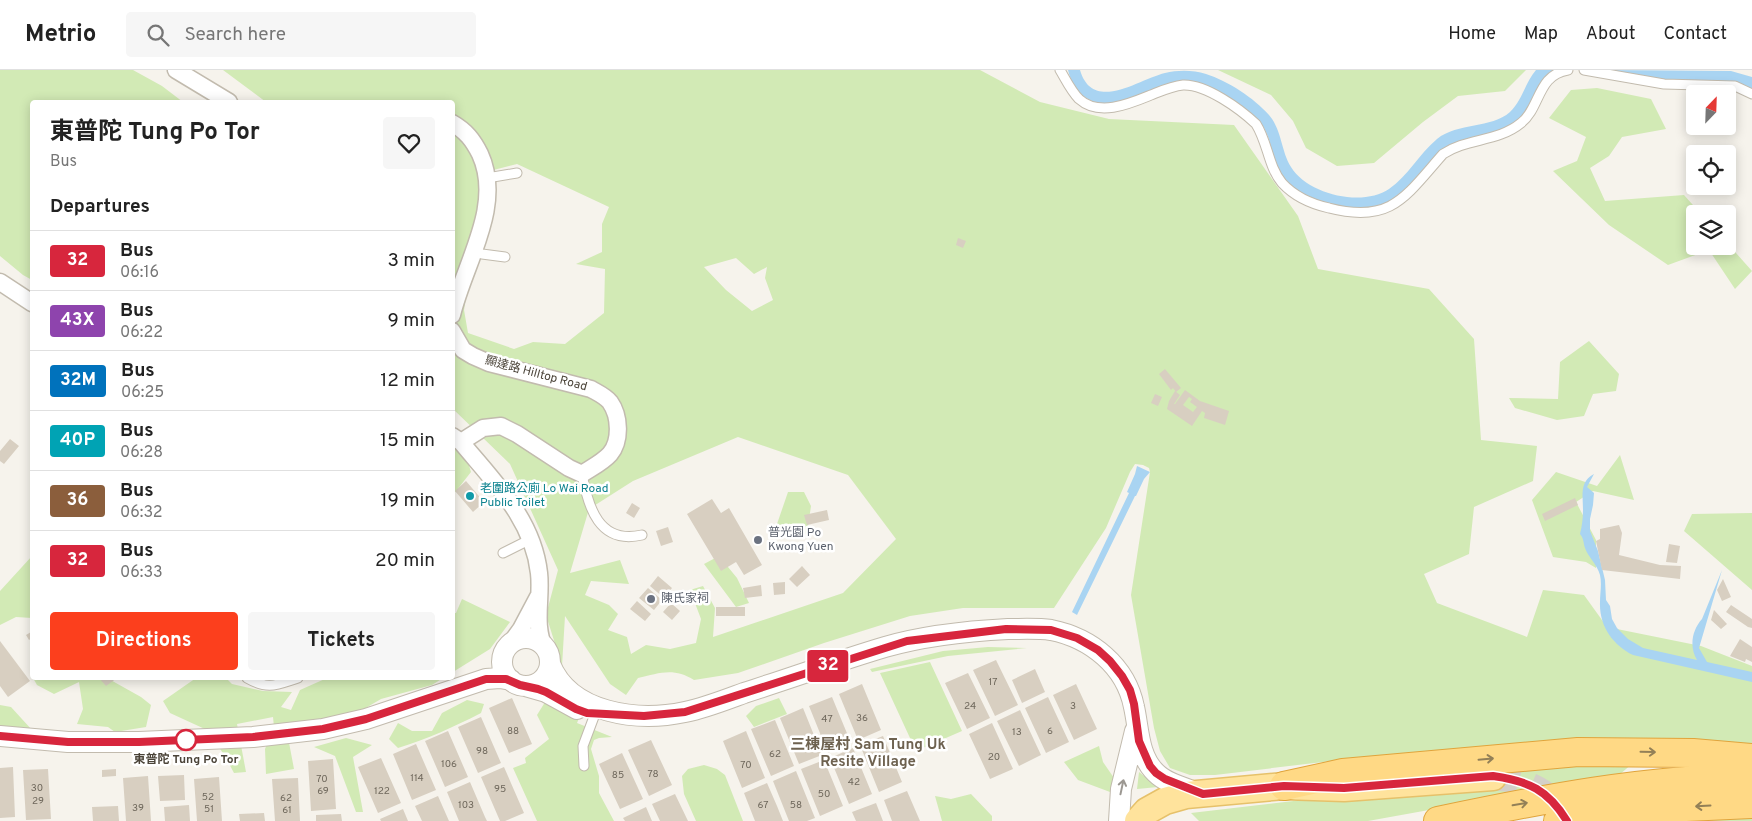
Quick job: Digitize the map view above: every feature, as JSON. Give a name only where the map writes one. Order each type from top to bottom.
[{"type":"highway","points":[[1284,786],[1353,772],[1578,752],[1693,753],[1752,758]]},
{"type":"highway","points":[[1438,821],[1499,808],[1615,788],[1695,780],[1752,778]]},
{"type":"highway","points":[[1558,821],[1691,806],[1752,804]]},
{"type":"highway","points":[[1600,821],[1627,813]]},
{"type":"main road","points":[[1138,821],[1147,811],[1175,797],[1284,786],[1344,788],[1493,776]]},
{"type":"street","points":[[176,70],[226,100]]},
{"type":"street","points":[[455,124],[463,129],[474,142],[487,178],[486,212],[455,306]]},
{"type":"street","points":[[0,282],[30,302]]},
{"type":"street","name":"顯達路 Hilltop Road","points":[[455,336],[463,350],[472,356],[489,363],[591,389],[601,394],[610,402],[616,416],[618,433],[616,442],[611,453],[582,474]]},
{"type":"street","points":[[582,474],[501,426],[483,428],[457,439],[513,505],[531,539],[539,573],[540,635],[554,675],[567,690],[582,700],[616,714]]},
{"type":"street","points":[[466,686],[490,672],[506,651],[534,606],[540,588]]},
{"type":"street","points":[[0,736],[68,742],[139,742],[262,736],[323,729],[352,723],[494,678],[546,692],[576,709],[595,714],[644,716],[685,712],[907,641],[996,630],[1051,630],[1077,638],[1098,650],[1110,661],[1130,690],[1139,741],[1144,755],[1156,773],[1173,784],[1203,794]]},
{"type":"street","points":[[528,639],[538,642],[547,656],[544,678],[535,684],[518,683],[506,675],[502,666],[506,651],[517,641],[528,639]]},
{"type":"street","points":[[1119,821],[1121,789],[1136,720]]},
{"type":"lane","points":[[1060,70],[1078,98],[1086,104],[1100,108],[1114,108],[1168,88],[1184,85],[1202,89],[1216,96],[1256,124],[1260,130],[1274,170],[1282,183],[1293,193],[1316,205],[1363,214],[1382,210],[1392,205],[1409,192],[1442,154],[1448,150],[1464,143],[1486,140],[1504,134],[1522,123],[1531,111],[1542,86],[1557,73],[1568,70]]},
{"type":"lane","points":[[1584,70],[1664,84],[1735,86],[1752,94]]},
{"type":"lane","points":[[487,178],[517,172]]},
{"type":"lane","points":[[474,250],[482,254],[505,257]]},
{"type":"lane","points":[[582,474],[586,496],[593,516],[604,527],[621,536],[633,537],[642,535]]},
{"type":"lane","points":[[503,554],[531,539]]},
{"type":"lane","points":[[251,680],[265,686],[274,686],[292,680]]},
{"type":"lane","points":[[584,766],[583,746],[595,714]]},
{"type":"green space","points":[[0,70],[133,70],[162,86],[180,100],[30,100],[30,279],[0,256]]},
{"type":"green space","points":[[223,70],[980,70],[1040,102],[1109,119],[1234,125],[1298,216],[1318,269],[1429,289],[1474,339],[1481,440],[1537,446],[1533,481],[1474,507],[1469,554],[1424,574],[1437,603],[1527,637],[1543,590],[1584,595],[1607,627],[1701,646],[1752,666],[1752,747],[1514,745],[1356,758],[1215,775],[1190,775],[1170,768],[1160,751],[1154,728],[1131,595],[1150,472],[1149,468],[1135,464],[1106,528],[1054,608],[963,608],[910,616],[738,673],[694,680],[673,672],[638,678],[626,695],[610,684],[565,616],[562,666],[546,615],[558,570],[510,464],[455,411],[455,100],[263,100]],"holes":[[[517,164],[609,207],[602,224],[602,252],[576,264],[605,269],[604,313],[565,344],[533,342],[514,349],[468,333],[464,310],[481,200],[478,174]],[[736,258],[754,274],[767,267],[765,278],[773,300],[752,311],[726,290],[704,267]],[[738,437],[848,475],[896,539],[843,593],[713,637],[715,608],[703,586],[690,590],[701,619],[696,643],[670,649],[646,645],[631,654],[627,637],[608,630],[618,614],[609,605],[585,595],[591,581],[629,584],[620,560],[570,573],[589,509],[633,481]]]},
{"type":"green space","points":[[1218,70],[1526,70],[1505,91],[1458,96],[1374,163],[1337,166],[1306,148],[1293,121],[1271,95]]},
{"type":"green space","points":[[1597,88],[1651,99],[1666,129],[1622,137],[1609,156],[1590,168],[1605,201],[1684,195],[1693,205],[1686,205],[1686,255],[1695,255],[1668,265],[1609,225],[1553,171],[1577,161],[1586,137],[1549,118],[1571,90]]},
{"type":"green space","points":[[1736,253],[1752,271],[1735,289],[1712,255],[1736,255]]},
{"type":"green space","points":[[1589,341],[1619,374],[1616,391],[1593,394],[1584,416],[1557,420],[1515,408],[1509,398],[1558,399],[1560,362]]},
{"type":"green space","points":[[455,430],[459,432],[471,472],[455,492]]},
{"type":"green space","points":[[1620,455],[1634,500],[1593,491],[1576,502],[1596,540],[1596,568],[1586,562],[1553,557],[1532,500],[1556,472],[1597,486]]},
{"type":"green space","points":[[788,492],[804,492],[811,506],[807,533],[799,536],[779,532],[777,524]]},
{"type":"green space","points":[[1752,513],[1752,590],[1684,531],[1692,514]]},
{"type":"green space","points":[[719,556],[737,578],[749,603],[736,607],[704,564]]},
{"type":"green space","points":[[30,558],[30,618],[16,617],[0,625],[0,591]]},
{"type":"green space","points":[[462,599],[510,622],[490,649],[455,671],[455,613]]},
{"type":"green space","points":[[988,647],[1027,648],[948,656],[872,672],[870,669],[943,651]]},
{"type":"green space","points":[[930,662],[962,731],[916,751],[880,673]]},
{"type":"green space","points":[[34,680],[111,680],[141,697],[151,705],[146,727],[115,732],[108,727],[77,724],[83,709],[79,682],[54,694],[37,685]]},
{"type":"green space","points":[[193,680],[228,680],[232,684],[263,691],[292,692],[281,707],[291,710],[300,690],[322,680],[440,680],[432,685],[381,699],[352,716],[287,732],[294,769],[266,774],[265,749],[274,727],[273,717],[237,724],[246,772],[234,773],[207,730],[170,713],[163,701]]},
{"type":"green space","points":[[779,698],[787,714],[754,727],[746,716],[756,706]]},
{"type":"green space","points":[[547,699],[579,718],[577,723],[612,737],[594,740],[591,749],[599,776],[599,793],[614,821],[537,821],[513,768],[526,763],[525,758],[549,739],[537,715]]},
{"type":"green space","points":[[467,700],[484,704],[481,713],[419,741],[398,748],[389,739],[398,723],[412,731],[432,731],[442,713]]},
{"type":"green space","points":[[0,705],[11,707],[32,730],[0,732]]},
{"type":"green space","points":[[346,738],[372,745],[353,757],[363,812],[356,812],[335,756],[314,747]]},
{"type":"green space","points":[[1099,746],[1103,762],[1114,778],[1110,792],[1078,780],[1064,762]]},
{"type":"green space","points":[[1634,762],[1618,776],[1368,821],[1199,821],[1191,813],[1319,798],[1499,767]]},
{"type":"green space","points":[[704,765],[717,769],[725,775],[743,821],[696,821],[684,794],[682,776],[688,769]]},
{"type":"green space","points":[[1139,772],[1158,787],[1137,789]]},
{"type":"green space","points":[[971,794],[992,816],[992,821],[942,821],[935,796],[951,799]]},
{"type":"green space","points":[[1752,812],[1752,821],[1634,821]]},
{"type":"water","points":[[1068,70],[1080,70],[1086,83],[1095,90],[1106,92],[1118,90],[1170,72],[1191,71],[1214,77],[1248,96],[1269,115],[1277,127],[1288,161],[1299,177],[1323,191],[1351,197],[1365,197],[1378,194],[1396,184],[1425,151],[1445,134],[1464,127],[1494,121],[1510,112],[1536,70],[1554,70],[1543,81],[1527,109],[1517,121],[1500,130],[1464,139],[1443,149],[1393,199],[1376,207],[1357,209],[1321,202],[1307,197],[1293,188],[1279,171],[1267,133],[1261,123],[1243,107],[1217,91],[1181,81],[1172,82],[1129,101],[1103,104],[1094,102],[1081,93],[1075,87]]},
{"type":"water","points":[[1603,70],[1731,71],[1752,77],[1752,90],[1736,88],[1736,85],[1679,83]]},
{"type":"water","points":[[1137,466],[1150,472],[1135,496],[1077,615],[1072,612],[1129,493],[1127,492]]},
{"type":"water","points":[[1594,474],[1587,487],[1594,493],[1590,531],[1598,551],[1605,580],[1606,600],[1610,606],[1612,619],[1617,628],[1628,639],[1643,648],[1697,660],[1692,644],[1694,633],[1702,619],[1722,570],[1699,648],[1707,662],[1752,672],[1752,682],[1633,655],[1619,646],[1609,634],[1600,611],[1600,575],[1586,551],[1580,534],[1583,519],[1584,485],[1589,477]]},
{"type":"building","points":[[958,238],[966,241],[963,248],[956,245]]},
{"type":"building","points":[[1165,369],[1181,388],[1176,392],[1173,388],[1171,390],[1159,374]]},
{"type":"building","points":[[1185,390],[1200,401],[1229,411],[1225,425],[1204,418],[1205,413],[1202,411],[1192,426],[1167,409],[1175,391],[1180,395],[1175,404]],"holes":[[[1189,397],[1192,399],[1190,402],[1197,407],[1193,412],[1183,405]]]},
{"type":"building","points":[[1155,394],[1162,397],[1158,406],[1151,403]]},
{"type":"building","points":[[10,439],[19,446],[4,464],[0,461],[0,451]]},
{"type":"building","name":"老圍路公廁 Lo Wai Road Public Toilet","points":[[466,481],[484,502],[473,512],[455,491]]},
{"type":"building","points":[[1575,498],[1578,505],[1545,521],[1542,514]]},
{"type":"building","points":[[712,499],[721,513],[729,508],[762,565],[744,575],[736,562],[721,571],[687,514]]},
{"type":"building","points":[[632,503],[640,508],[634,518],[626,513]]},
{"type":"building","points":[[827,510],[829,520],[807,525],[804,515]]},
{"type":"building","points":[[1619,525],[1622,533],[1619,555],[1660,565],[1681,566],[1680,579],[1602,570],[1596,541],[1600,539],[1600,529]]},
{"type":"building","points":[[668,527],[673,542],[661,546],[656,531]]},
{"type":"building","points":[[1669,544],[1680,546],[1677,563],[1666,562]]},
{"type":"building","points":[[802,566],[810,575],[797,587],[789,579]]},
{"type":"building","name":"陳氏家祠","points":[[658,576],[672,588],[664,598],[650,586]]},
{"type":"building","points":[[1723,579],[1731,597],[1722,601],[1717,590]]},
{"type":"building","points":[[785,582],[785,594],[774,595],[773,583]]},
{"type":"building","points":[[761,585],[762,596],[745,598],[743,588]]},
{"type":"building","name":"陳氏家祠","points":[[648,588],[662,600],[654,610],[639,598]]},
{"type":"building","name":"陳氏家祠","points":[[637,601],[651,614],[645,621],[630,609]]},
{"type":"building","points":[[671,603],[680,611],[672,620],[663,612]]},
{"type":"building","points":[[1731,605],[1752,619],[1752,628],[1726,612]]},
{"type":"building","points":[[716,607],[745,607],[745,616],[716,616]]},
{"type":"building","points":[[1714,610],[1727,624],[1721,629],[1711,620]]},
{"type":"building","points":[[30,633],[30,639],[29,640],[26,635]]},
{"type":"building","points":[[1740,639],[1752,647],[1752,662],[1746,659],[1745,662],[1730,656]]},
{"type":"building","points":[[0,641],[30,681],[8,697],[0,686]]},
{"type":"building","points":[[996,660],[1018,705],[995,716],[973,670]]},
{"type":"building","points":[[1035,669],[1045,692],[1022,703],[1012,680]]},
{"type":"building","points":[[968,673],[990,718],[967,729],[945,683]]},
{"type":"building","points":[[101,680],[114,680],[106,686]]},
{"type":"building","points":[[862,684],[881,730],[858,740],[839,694]]},
{"type":"building","points":[[1076,684],[1097,729],[1074,740],[1053,695]]},
{"type":"building","points":[[832,697],[851,743],[828,753],[809,706]]},
{"type":"building","points":[[1048,697],[1069,742],[1046,753],[1025,708]]},
{"type":"building","points":[[512,698],[532,744],[509,753],[489,708]]},
{"type":"building","points":[[803,708],[822,755],[799,764],[780,718]]},
{"type":"building","points":[[1020,710],[1041,755],[1019,766],[997,721]]},
{"type":"building","points":[[481,717],[501,763],[478,773],[458,727]]},
{"type":"building","points":[[775,720],[794,766],[771,776],[751,729]]},
{"type":"building","points":[[992,723],[1013,769],[990,779],[969,734]]},
{"type":"building","points":[[448,731],[468,777],[445,787],[425,741]]},
{"type":"building","points":[[746,731],[765,778],[742,788],[723,741]]},
{"type":"building","points":[[883,736],[902,782],[879,792],[860,745]]},
{"type":"building","points":[[651,740],[672,785],[649,796],[628,750]]},
{"type":"building","points":[[416,744],[436,790],[412,800],[393,754]]},
{"type":"building","points":[[853,748],[872,794],[849,804],[830,758]]},
{"type":"building","points":[[622,753],[643,799],[620,809],[599,764]]},
{"type":"building","points":[[154,757],[154,760],[144,760],[144,758]]},
{"type":"building","points":[[381,758],[401,803],[378,813],[358,767]]},
{"type":"building","points":[[333,759],[336,809],[311,811],[308,761]]},
{"type":"building","points":[[824,760],[843,806],[820,816],[801,769]]},
{"type":"building","points":[[13,767],[15,817],[0,818],[0,768]]},
{"type":"building","points":[[504,767],[524,813],[505,821],[500,821],[481,777]]},
{"type":"building","points":[[48,769],[51,819],[26,820],[23,770]]},
{"type":"building","points":[[116,769],[116,776],[102,777],[102,770]]},
{"type":"building","points":[[796,771],[815,818],[807,821],[789,821],[773,781]]},
{"type":"building","points":[[184,775],[185,800],[160,801],[158,776]]},
{"type":"building","points":[[148,776],[151,821],[126,821],[123,778]]},
{"type":"building","points":[[219,777],[222,821],[197,821],[194,779]]},
{"type":"building","points":[[298,778],[300,821],[275,821],[272,779]]},
{"type":"building","points":[[470,782],[487,821],[459,821],[447,792]]},
{"type":"building","points":[[767,783],[783,821],[755,821],[744,793]]},
{"type":"building","points":[[907,791],[920,821],[892,821],[884,800]]},
{"type":"building","points":[[675,794],[688,821],[660,821],[652,804]]},
{"type":"building","points":[[438,796],[449,821],[422,821],[415,806]]},
{"type":"building","points":[[876,803],[883,821],[856,821],[852,812]]},
{"type":"building","points":[[189,805],[190,821],[165,821],[164,807]]},
{"type":"building","points":[[118,806],[119,821],[93,821],[92,807]]},
{"type":"building","points":[[646,807],[652,821],[625,821],[623,818]]},
{"type":"building","points":[[403,809],[408,821],[381,821],[380,819]]},
{"type":"building","points":[[264,813],[265,821],[240,821],[239,814]]},
{"type":"building","points":[[341,814],[342,821],[316,821],[316,815]]},
{"type":"tunnel","points":[[1493,777],[1513,780],[1531,786],[1548,797],[1561,812]]},
{"type":"bus line","name":"32","points":[[0,736],[68,742],[139,742],[253,737],[323,729],[366,719],[494,678],[511,680],[520,685],[546,692],[587,713],[644,716],[685,712],[907,641],[1006,629],[1051,630],[1077,638],[1098,650],[1122,676],[1130,690],[1134,704],[1139,741],[1144,755],[1156,773],[1173,784],[1203,794],[1284,786],[1344,788],[1493,776],[1508,778],[1536,788],[1557,805],[1567,821]]},
{"type":"place","name":"老圍路公廁 Lo Wai Road Public Toilet","points":[[470,496]]},
{"type":"place","name":"普光園 Po Kwong Yuen","points":[[758,540]]},
{"type":"place","name":"陳氏家祠","points":[[651,599]]},
{"type":"place","name":"東普陀 Tung Po Tor","points":[[186,740]]},
{"type":"district","name":"三棟屋村 Sam Tung Uk Resite Village","points":[[868,754]]}]
